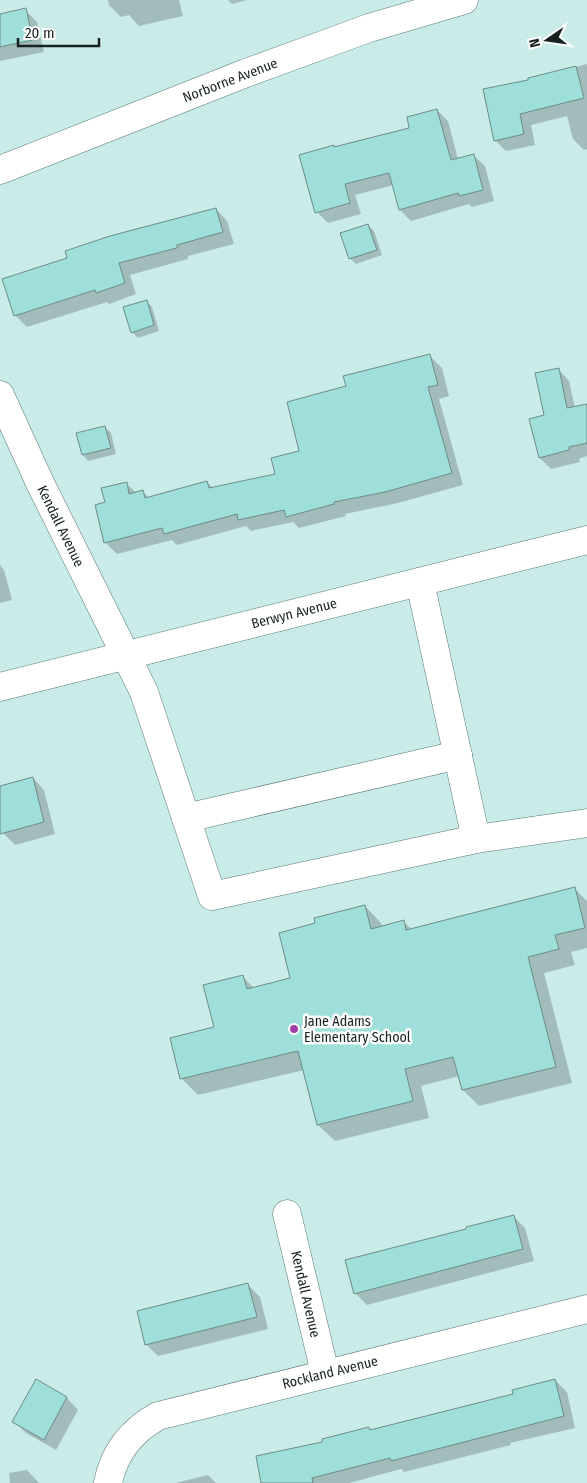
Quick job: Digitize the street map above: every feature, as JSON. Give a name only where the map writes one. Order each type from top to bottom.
[{"type":"street","name":"Norborne Avenue","points":[[0,170],[255,70],[369,28],[464,0]]},
{"type":"street","name":"Kendall Avenue","points":[[0,395],[40,483],[144,692],[212,896],[476,839]]},
{"type":"street","name":"Berwyn Avenue","points":[[0,687],[587,540]]},
{"type":"street","points":[[420,582],[476,839],[587,823]]},
{"type":"street","points":[[186,818],[458,755]]},
{"type":"street","name":"Kendall Avenue","points":[[287,1214],[325,1373]]},
{"type":"street","name":"Rockland Avenue","points":[[108,1483],[114,1459],[130,1436],[143,1424],[158,1416],[587,1309]]},
{"type":"building","points":[[26,8],[33,40],[0,47],[0,14]]},
{"type":"building","points":[[576,66],[584,98],[520,114],[524,134],[494,141],[483,89],[528,80],[528,78]]},
{"type":"building","points":[[437,109],[451,160],[474,154],[483,190],[459,196],[458,193],[399,210],[389,173],[345,184],[350,203],[315,213],[299,155],[409,128],[407,117]]},
{"type":"building","points":[[216,208],[223,232],[177,245],[177,248],[119,263],[125,283],[96,293],[95,290],[14,316],[2,279],[67,258],[65,251],[110,236]]},
{"type":"building","points":[[368,224],[377,250],[349,259],[340,233]]},
{"type":"building","points":[[147,300],[154,325],[131,333],[123,307]]},
{"type":"building","points":[[430,354],[438,385],[428,387],[452,473],[385,492],[334,502],[334,504],[286,517],[284,510],[238,520],[237,514],[164,534],[162,528],[104,543],[95,505],[105,502],[101,488],[127,482],[129,494],[143,490],[145,498],[207,481],[209,488],[275,474],[271,458],[299,451],[287,402],[346,386],[343,376]]},
{"type":"building","points":[[559,368],[567,408],[587,404],[587,443],[569,447],[569,450],[539,458],[529,419],[544,415],[535,373]]},
{"type":"building","points":[[105,426],[111,448],[82,455],[76,433]]},
{"type":"building","points":[[33,777],[44,822],[0,834],[0,786]]},
{"type":"building","points":[[575,887],[585,928],[555,935],[559,949],[528,957],[556,1067],[462,1090],[453,1057],[405,1069],[413,1101],[317,1125],[298,1051],[180,1079],[170,1038],[214,1027],[203,985],[243,975],[247,989],[290,978],[279,933],[315,923],[314,918],[365,905],[371,929],[404,920],[406,930]]},
{"type":"building","points":[[514,1215],[523,1249],[354,1294],[345,1260]]},
{"type":"building","points":[[248,1283],[257,1317],[145,1345],[137,1311]]},
{"type":"building","points":[[36,1379],[67,1397],[44,1440],[12,1422]]},
{"type":"building","points":[[555,1379],[564,1416],[391,1461],[390,1458],[312,1478],[313,1483],[261,1483],[256,1456],[322,1442],[322,1439],[369,1427],[370,1430],[513,1394],[512,1390]]},
{"type":"place","name":"Jane Adams Elementary School","points":[[294,1029]]}]
